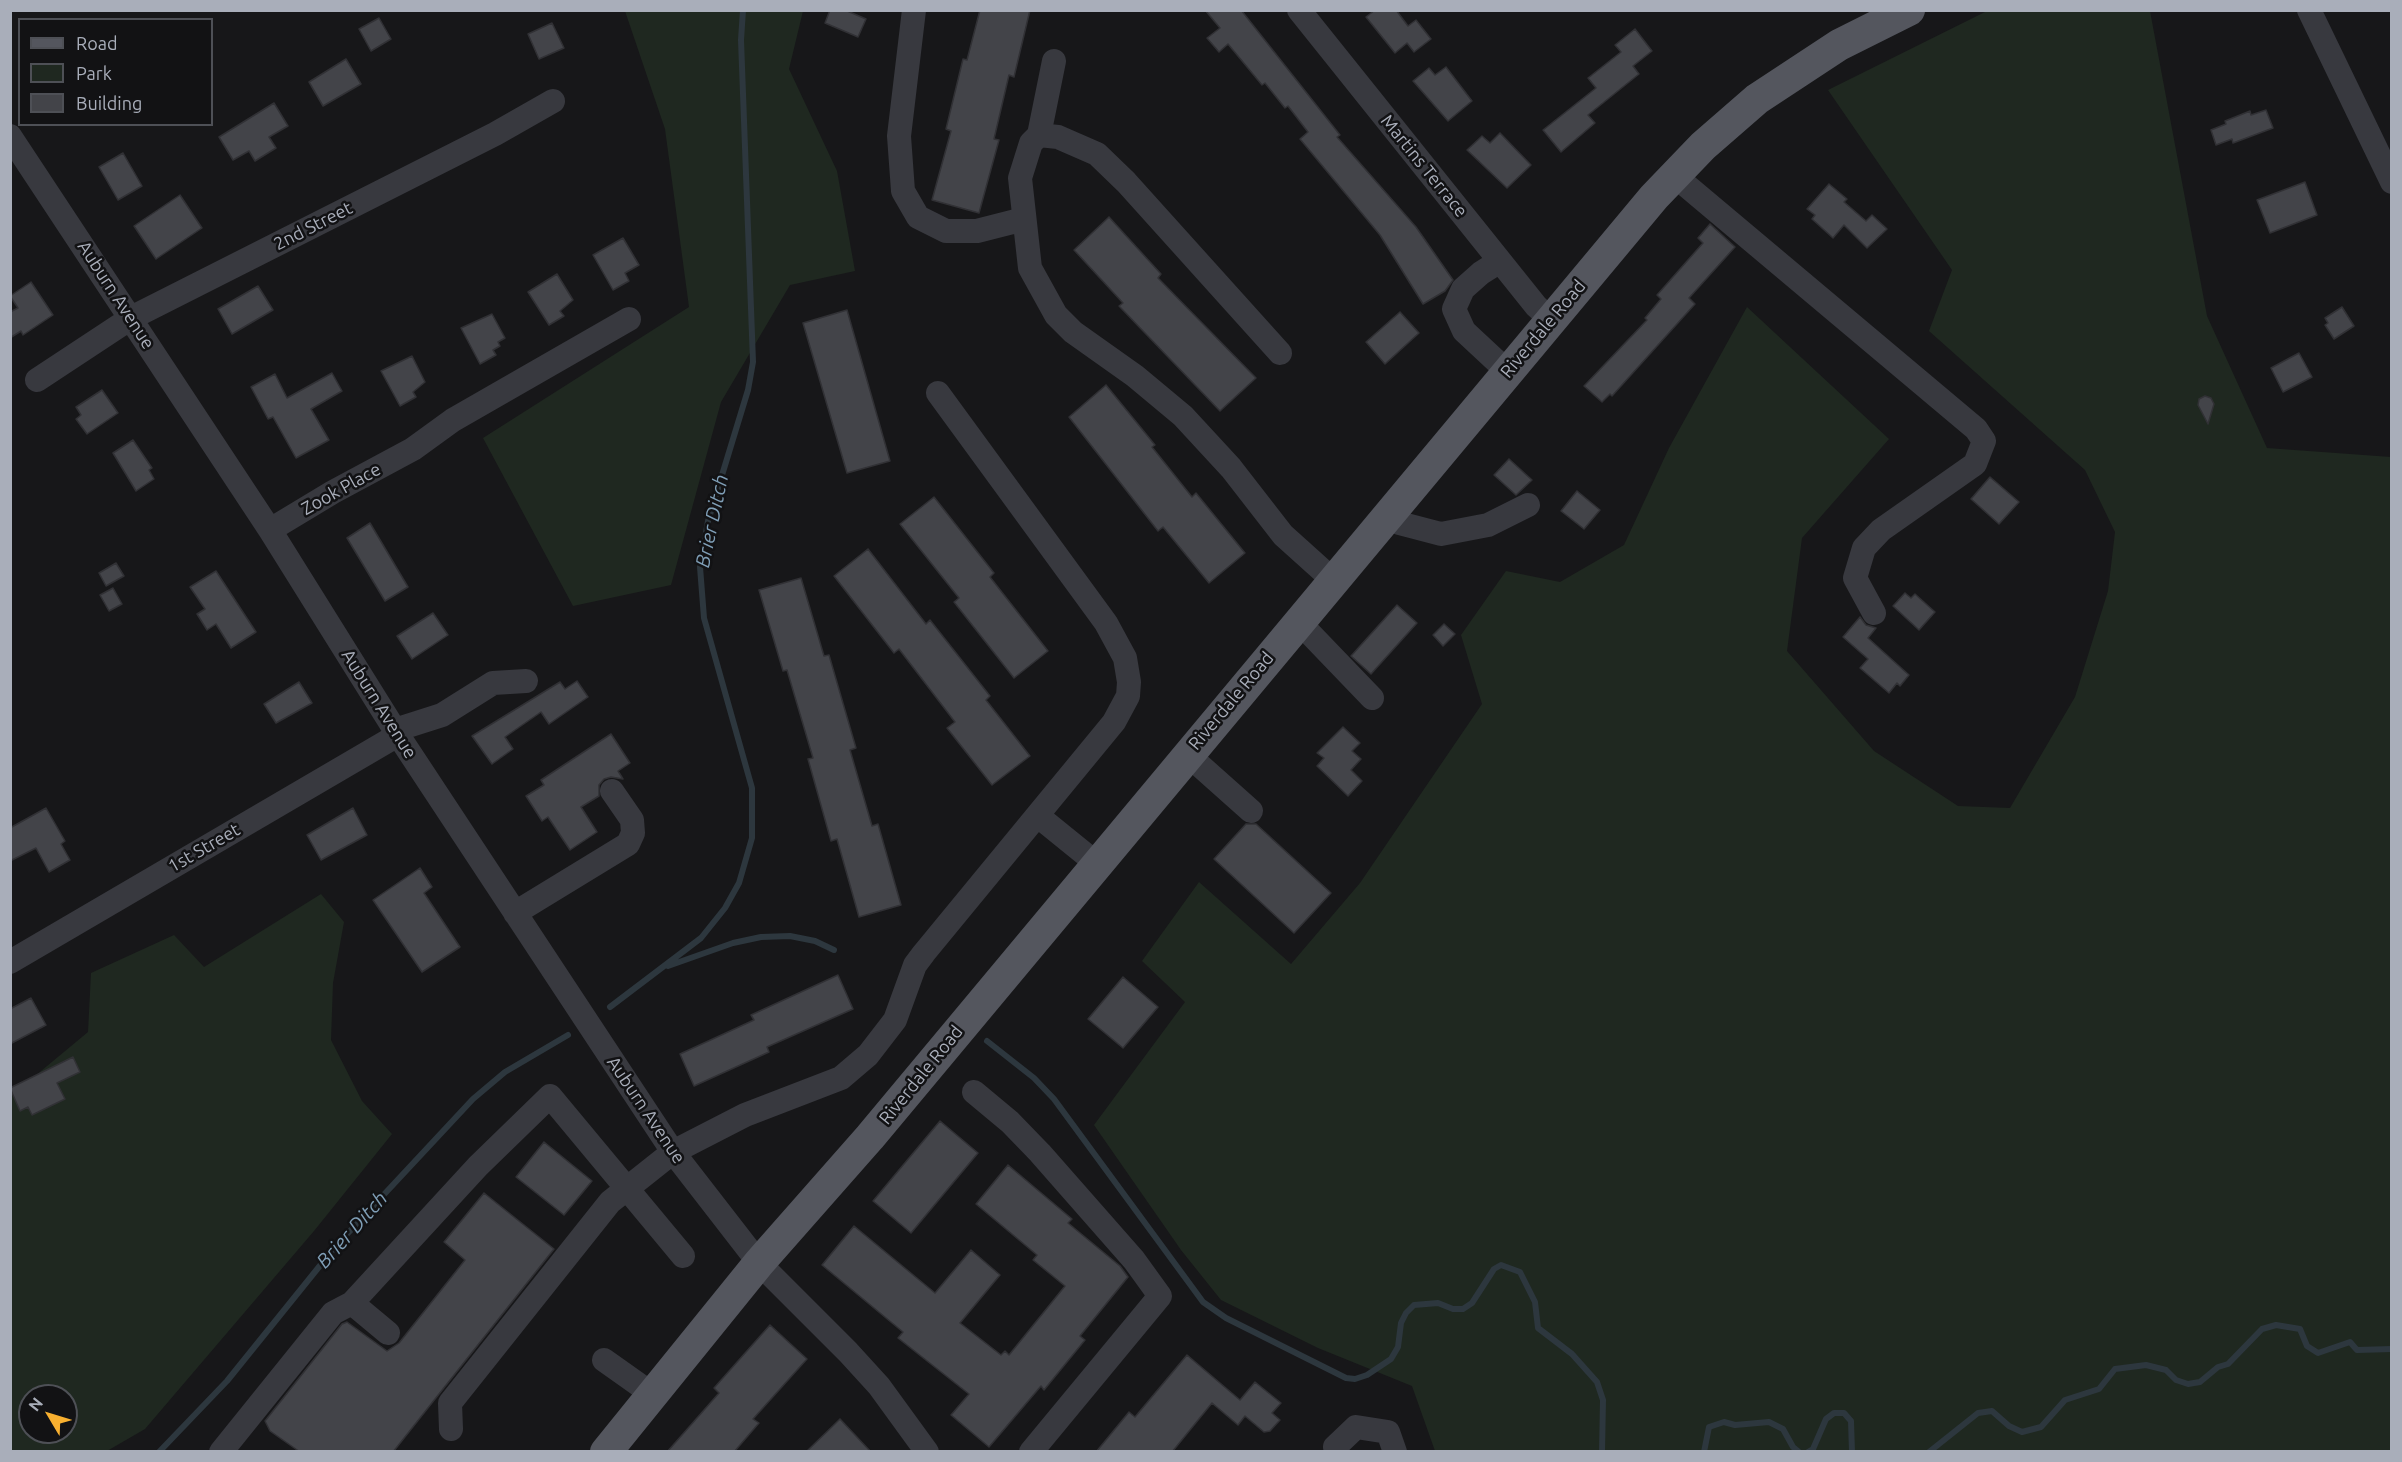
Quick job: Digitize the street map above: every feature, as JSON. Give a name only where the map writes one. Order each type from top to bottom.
[{"type":"main road","name":"Riverdale Road","points":[[606,1452],[759,1263],[870,1137],[1298,621],[1675,176],[1703,146],[1757,99],[1839,45],[1909,10]]},
{"type":"street","points":[[914,10],[899,136],[903,191],[918,217],[946,231],[977,231],[1024,219]]},
{"type":"street","name":"Martins Terrace","points":[[1299,10],[1536,306],[1551,320]]},
{"type":"street","points":[[2309,10],[2391,182]]},
{"type":"street","points":[[1054,61],[1039,135],[1031,143],[1020,178],[1030,268],[1056,315],[1073,332],[1135,376],[1183,416],[1231,468],[1283,535],[1333,580]]},
{"type":"street","name":"2nd Street","points":[[37,380],[131,318],[495,134],[553,101]]},
{"type":"street","points":[[1039,135],[1073,142],[1097,154],[1126,182],[1280,353]]},
{"type":"street","name":"Auburn Avenue","points":[[10,136],[270,530],[396,733],[673,1152],[759,1263],[856,1360],[879,1386],[927,1452]]},
{"type":"street","points":[[1675,176],[1977,429],[1984,441],[1975,464],[1881,530],[1864,548],[1855,578],[1874,613]]},
{"type":"street","points":[[1500,261],[1481,273],[1463,289],[1454,309],[1464,331],[1508,372]]},
{"type":"street","name":"Zook Place","points":[[270,530],[333,492],[413,449],[453,420],[629,319]]},
{"type":"street","points":[[451,1429],[450,1403],[610,1202],[673,1152],[745,1115],[841,1078],[854,1068],[895,1020],[915,965],[1114,722],[1128,696],[1129,682],[1125,658],[1106,623],[938,393]]},
{"type":"street","points":[[1386,516],[1399,523],[1441,534],[1488,525],[1528,505]]},
{"type":"street","points":[[1298,621],[1372,698]]},
{"type":"street","name":"1st Street","points":[[10,962],[396,733],[442,716],[493,683],[526,681]]},
{"type":"street","points":[[1187,754],[1251,811]]},
{"type":"street","points":[[515,913],[628,844],[633,834],[632,820],[612,791]]},
{"type":"street","points":[[1038,816],[1096,863]]},
{"type":"street","points":[[974,1092],[1010,1122],[1040,1153],[1134,1260],[1160,1296],[1031,1452]]},
{"type":"street","points":[[221,1452],[333,1313],[352,1302],[478,1166],[550,1096],[683,1257]]},
{"type":"street","points":[[352,1302],[388,1333]]},
{"type":"street","points":[[604,1360],[652,1395]]},
{"type":"street","points":[[1336,1452],[1335,1447],[1356,1427],[1388,1432],[1395,1452]]},
{"type":"green space","points":[[625,11],[803,11],[789,69],[837,171],[855,271],[790,285],[721,402],[671,585],[573,606],[483,438],[689,307],[665,129]]},
{"type":"green space","points":[[1987,11],[2150,11],[2207,316],[2267,448],[2391,457],[2391,1451],[1435,1451],[1412,1386],[1318,1348],[1221,1300],[1181,1250],[1094,1125],[1185,1002],[1142,961],[1199,882],[1291,964],[1360,883],[1482,704],[1461,635],[1506,571],[1560,582],[1624,545],[1669,448],[1747,307],[1889,439],[1802,538],[1787,651],[1874,751],[1958,806],[2010,808],[2075,697],[2108,591],[2115,532],[2085,470],[1929,331],[1952,270],[1828,90]]},
{"type":"green space","points":[[321,894],[344,922],[333,983],[331,1040],[362,1101],[392,1134],[314,1231],[145,1429],[107,1451],[11,1451],[10,1088],[35,1076],[88,1032],[91,973],[174,935],[204,967]]},
{"type":"building","points":[[830,10],[845,10],[866,19],[858,37],[825,23]]},
{"type":"building","points":[[980,10],[1030,10],[1014,77],[1009,75],[994,139],[999,140],[979,213],[932,200],[951,131],[946,129],[963,59],[967,60]]},
{"type":"building","points":[[1205,10],[1241,10],[1340,135],[1337,137],[1416,227],[1453,280],[1445,291],[1423,304],[1380,235],[1300,139],[1308,132],[1288,106],[1285,108],[1265,83],[1262,85],[1228,44],[1219,52],[1207,38],[1220,28]]},
{"type":"building","points":[[1375,10],[1396,10],[1408,26],[1416,20],[1431,39],[1414,52],[1407,43],[1395,53],[1366,17]]},
{"type":"building","points":[[379,18],[391,39],[371,51],[359,29]]},
{"type":"building","points":[[552,23],[564,48],[539,59],[528,34]]},
{"type":"building","points":[[1635,29],[1652,51],[1633,66],[1639,74],[1588,115],[1595,123],[1561,152],[1543,130],[1596,88],[1588,78],[1621,52],[1615,45]]},
{"type":"building","points":[[346,59],[361,84],[323,106],[309,82]]},
{"type":"building","points":[[1446,67],[1472,101],[1448,121],[1413,81],[1429,68],[1435,75]]},
{"type":"building","points":[[274,103],[288,126],[269,137],[276,148],[255,161],[249,151],[233,160],[219,137]]},
{"type":"building","points":[[2266,110],[2273,128],[2233,143],[2232,139],[2216,145],[2211,130],[2226,124],[2225,121],[2250,111],[2251,115]]},
{"type":"building","points":[[1500,133],[1531,165],[1507,188],[1467,150],[1482,136],[1490,143]]},
{"type":"building","points":[[123,153],[142,186],[118,200],[99,167]]},
{"type":"building","points":[[2305,182],[2317,215],[2270,233],[2257,200]]},
{"type":"building","points":[[1829,184],[1847,199],[1844,202],[1866,221],[1872,215],[1887,229],[1867,248],[1844,225],[1833,238],[1812,219],[1815,215],[1807,209]]},
{"type":"building","points":[[180,195],[202,228],[156,259],[134,226]]},
{"type":"building","points":[[1109,217],[1161,274],[1158,278],[1256,378],[1220,411],[1119,306],[1123,303],[1074,250]]},
{"type":"building","points":[[1710,224],[1735,247],[1689,298],[1695,304],[1612,396],[1610,394],[1602,402],[1584,386],[1647,320],[1645,318],[1661,299],[1657,295],[1703,243],[1698,238]]},
{"type":"building","points":[[623,238],[639,265],[625,273],[629,281],[613,290],[593,255]]},
{"type":"building","points":[[557,274],[573,300],[560,311],[564,316],[549,325],[528,292]]},
{"type":"building","points":[[31,282],[53,315],[23,335],[21,331],[10,338],[10,312],[18,308],[10,296]]},
{"type":"building","points":[[258,286],[273,310],[232,334],[218,309]]},
{"type":"building","points":[[2342,307],[2354,326],[2334,339],[2325,325],[2328,323],[2325,318]]},
{"type":"building","points":[[847,310],[890,461],[847,473],[803,323]]},
{"type":"building","points":[[1400,312],[1419,333],[1385,364],[1366,342]]},
{"type":"building","points":[[492,314],[505,338],[498,342],[500,346],[493,350],[496,355],[480,364],[461,328]]},
{"type":"building","points":[[2299,353],[2312,377],[2283,392],[2271,368]]},
{"type":"building","points":[[412,356],[425,382],[413,392],[416,397],[400,406],[381,371]]},
{"type":"building","points":[[332,373],[342,391],[311,409],[329,440],[296,458],[273,417],[268,419],[251,387],[275,374],[287,398]]},
{"type":"building","points":[[1106,385],[1155,445],[1152,447],[1192,497],[1196,493],[1245,553],[1209,583],[1163,527],[1158,531],[1069,417]]},
{"type":"building","points":[[102,390],[118,413],[87,434],[76,419],[81,415],[76,407]]},
{"type":"building","points":[[2205,396],[2211,398],[2214,404],[2208,424],[2198,405],[2199,399]]},
{"type":"building","points":[[133,440],[152,468],[149,470],[154,479],[136,491],[113,453]]},
{"type":"building","points":[[1509,459],[1532,480],[1516,495],[1494,475]]},
{"type":"building","points":[[1990,477],[2019,502],[1999,524],[1971,499]]},
{"type":"building","points":[[1577,491],[1600,510],[1584,529],[1561,511]]},
{"type":"building","points":[[934,497],[994,573],[990,577],[1048,651],[1014,678],[954,602],[959,598],[900,524]]},
{"type":"building","points":[[370,523],[408,587],[385,601],[347,538]]},
{"type":"building","points":[[868,549],[926,624],[930,620],[990,696],[986,700],[1030,756],[992,785],[947,728],[955,722],[899,649],[894,653],[834,576]]},
{"type":"building","points":[[116,563],[124,576],[106,586],[99,573]]},
{"type":"building","points":[[216,571],[256,632],[231,648],[216,624],[207,630],[197,614],[205,609],[190,587]]},
{"type":"building","points":[[801,578],[824,656],[829,655],[856,748],[850,750],[872,826],[878,824],[901,905],[859,917],[837,839],[831,841],[808,759],[813,758],[787,670],[783,671],[759,590]]},
{"type":"building","points":[[113,588],[122,604],[109,611],[100,595]]},
{"type":"building","points":[[1905,593],[1911,598],[1915,594],[1935,612],[1919,630],[1893,606]]},
{"type":"building","points":[[1397,605],[1417,623],[1371,674],[1351,656]]},
{"type":"building","points":[[433,613],[448,635],[412,659],[397,636]]},
{"type":"building","points":[[1860,617],[1866,625],[1876,628],[1868,638],[1909,675],[1900,686],[1897,683],[1889,693],[1860,668],[1868,659],[1843,637]]},
{"type":"building","points":[[1444,624],[1455,634],[1443,646],[1433,635]]},
{"type":"building","points":[[577,681],[588,697],[549,724],[541,712],[505,737],[513,749],[492,764],[472,736],[560,682],[565,689]]},
{"type":"building","points":[[299,682],[312,703],[276,723],[264,704]]},
{"type":"building","points":[[1343,727],[1360,743],[1352,751],[1361,759],[1351,770],[1362,781],[1348,796],[1317,766],[1324,758],[1317,753]]},
{"type":"building","points":[[611,734],[630,763],[618,771],[623,779],[611,777],[604,779],[599,785],[599,796],[581,807],[597,832],[570,850],[548,817],[542,821],[526,796],[544,785],[541,780]]},
{"type":"building","points":[[46,808],[65,841],[61,844],[70,860],[49,872],[36,848],[10,861],[10,828]]},
{"type":"building","points":[[353,808],[367,835],[321,860],[307,835]]},
{"type":"building","points":[[1246,824],[1256,824],[1331,893],[1294,933],[1214,859]]},
{"type":"building","points":[[420,868],[432,887],[424,893],[460,947],[422,972],[373,900]]},
{"type":"building","points":[[838,975],[853,1009],[767,1047],[769,1052],[694,1086],[680,1054],[754,1020],[751,1015]]},
{"type":"building","points":[[1123,977],[1158,1007],[1123,1048],[1088,1019]]},
{"type":"building","points":[[31,998],[46,1025],[10,1044],[10,1009]]},
{"type":"building","points":[[73,1057],[80,1072],[57,1083],[65,1099],[32,1115],[28,1107],[20,1111],[10,1088]]},
{"type":"building","points":[[940,1121],[978,1153],[911,1233],[873,1201]]},
{"type":"building","points":[[544,1142],[592,1181],[564,1215],[516,1177]]},
{"type":"building","points":[[1008,1165],[1072,1219],[1068,1223],[1120,1266],[1128,1277],[1080,1336],[1085,1340],[1044,1390],[1041,1386],[989,1447],[951,1415],[969,1394],[898,1338],[903,1332],[822,1265],[854,1226],[935,1293],[971,1250],[1000,1275],[960,1323],[1001,1355],[1005,1351],[1009,1355],[1065,1286],[1033,1260],[1037,1255],[976,1204]]},
{"type":"building","points":[[484,1193],[554,1249],[393,1452],[300,1452],[270,1431],[265,1421],[342,1324],[347,1322],[387,1351],[399,1343],[465,1260],[444,1242]]},
{"type":"building","points":[[770,1325],[807,1359],[753,1419],[759,1423],[734,1452],[667,1452],[719,1393],[714,1388]]},
{"type":"building","points":[[1187,1355],[1240,1400],[1255,1382],[1281,1403],[1272,1413],[1280,1420],[1270,1431],[1264,1432],[1245,1416],[1238,1425],[1212,1403],[1172,1452],[1096,1452],[1129,1412],[1135,1417]]},
{"type":"building","points":[[840,1419],[871,1452],[806,1452]]},
{"type":"waterway","name":"Brier Ditch","points":[[610,1007],[701,938],[725,908],[739,883],[752,838],[752,788],[704,618],[700,567],[708,521],[748,390],[753,362],[741,40],[743,10]]},
{"type":"waterway","points":[[668,966],[733,943],[761,937],[790,936],[815,941],[834,950]]},
{"type":"waterway","name":"Brier Ditch","points":[[159,1452],[227,1381],[335,1247],[473,1099],[505,1072],[568,1035]]},
{"type":"waterway","points":[[987,1041],[1034,1078],[1054,1099],[1203,1302],[1226,1318],[1346,1378],[1355,1379],[1367,1375],[1391,1359],[1398,1347],[1401,1323],[1406,1313],[1414,1305],[1438,1303],[1453,1309],[1463,1309],[1472,1303],[1494,1269],[1501,1265],[1520,1272],[1535,1302],[1538,1328],[1572,1354],[1597,1382],[1603,1400],[1602,1452]]},
{"type":"waterway","points":[[1929,1452],[1978,1413],[1992,1411],[2009,1426],[2022,1432],[2041,1427],[2065,1400],[2099,1389],[2115,1369],[2146,1365],[2166,1370],[2176,1380],[2188,1384],[2200,1382],[2218,1367],[2228,1364],[2262,1329],[2276,1325],[2300,1329],[2307,1346],[2318,1353],[2350,1342],[2357,1350],[2392,1349]]},
{"type":"waterway","points":[[1808,1452],[1813,1449],[1826,1419],[1834,1413],[1844,1413],[1851,1421],[1852,1452]]},
{"type":"waterway","points":[[1704,1452],[1709,1427],[1724,1422],[1735,1425],[1769,1422],[1783,1429],[1793,1447],[1799,1452]]}]
